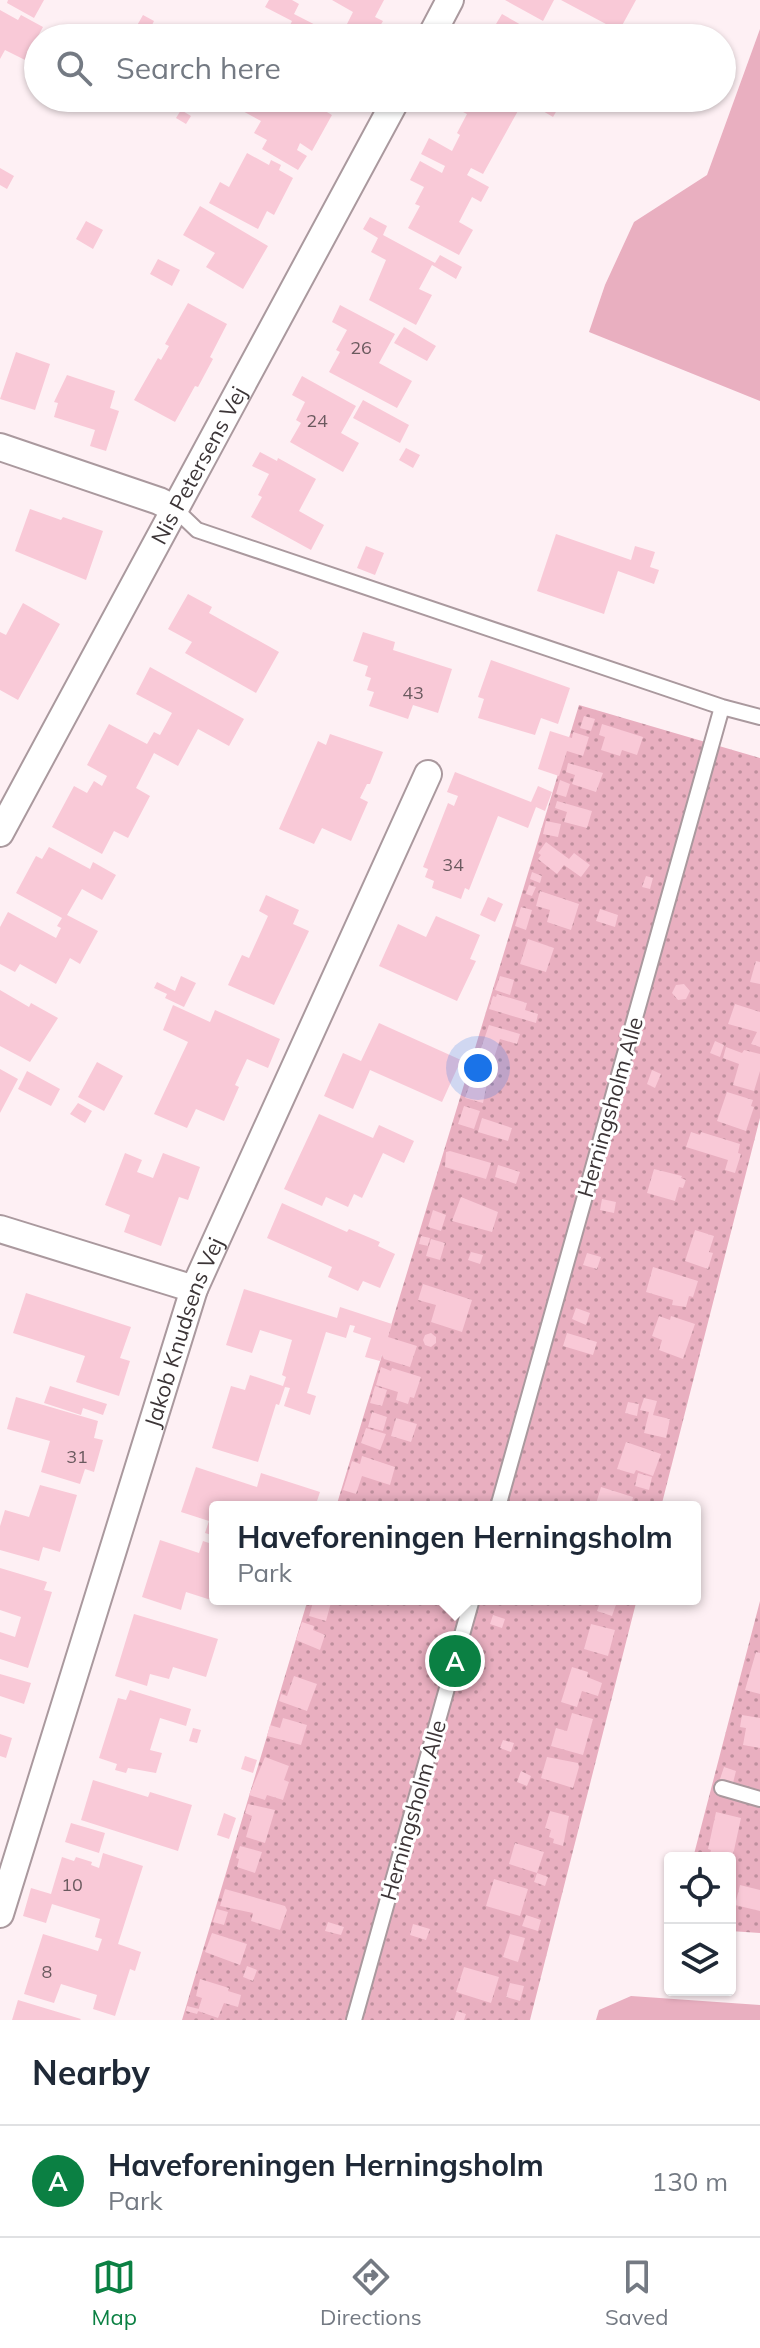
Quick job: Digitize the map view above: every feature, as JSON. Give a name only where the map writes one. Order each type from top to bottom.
[{"type":"street","points":[[437,24],[450,0]]},
{"type":"street","name":"Nis Petersens Vej","points":[[0,833],[389,112]]},
{"type":"street","points":[[0,447],[175,509]]},
{"type":"street","name":"Jakob Knudsens Vej","points":[[0,1914],[194,1289],[428,774]]},
{"type":"street","points":[[0,1229],[194,1289]]},
{"type":"lane","points":[[175,509],[197,530],[722,707],[760,717]]},
{"type":"lane","name":"Herningsholm Alle","points":[[500,1501],[722,707]]},
{"type":"lane","name":"Herningsholm Alle","points":[[354,2020],[470,1605]]},
{"type":"lane","points":[[722,1788],[760,1799]]},
{"type":"shaded area","points":[[760,29],[760,401],[589,332],[605,285],[634,222],[707,175],[730,112],[736,112],[736,95]]},
{"type":"shaded area","points":[[579,705],[760,758],[760,1118],[663,1501],[338,1501]]},
{"type":"shaded area","points":[[760,1601],[760,1933],[736,1931],[736,1852],[695,1852]]},
{"type":"shaded area","points":[[306,1605],[635,1605],[530,2020],[182,2020]]},
{"type":"shaded area","points":[[631,1996],[760,2005],[760,2020],[596,2020],[599,2010]]},
{"type":"building","points":[[8,0],[44,0],[34,18],[7,3]]},
{"type":"building","points":[[269,0],[292,0],[299,4],[294,14],[314,24],[291,24],[292,21],[265,7]]},
{"type":"building","points":[[332,0],[384,0],[375,17],[383,21],[381,24],[347,24],[353,12]]},
{"type":"building","points":[[505,0],[554,0],[543,21]]},
{"type":"building","points":[[561,0],[636,0],[623,24],[606,24]]},
{"type":"building","points":[[0,10],[18,20],[21,15],[38,24],[24,24],[24,60],[5,50],[0,59]]},
{"type":"building","points":[[502,14],[520,24],[496,24]]},
{"type":"building","points":[[143,15],[154,21],[152,24],[138,24]]},
{"type":"building","points":[[180,112],[191,116],[186,124],[176,118]]},
{"type":"building","points":[[244,112],[327,112],[332,115],[312,151],[300,143],[297,150],[307,156],[298,170],[262,149],[267,140],[254,133],[261,121]]},
{"type":"building","points":[[463,112],[517,112],[483,174],[471,168],[467,175],[489,187],[481,202],[472,197],[459,222],[473,230],[459,255],[408,228],[420,206],[415,204],[424,187],[410,180],[420,161],[442,173],[445,166],[421,154],[429,138],[452,151],[467,114]]},
{"type":"building","points":[[247,153],[269,165],[271,160],[281,165],[279,170],[293,178],[274,215],[267,211],[258,229],[209,203],[220,182],[229,187]]},
{"type":"building","points":[[0,168],[14,176],[7,189],[0,185]]},
{"type":"building","points":[[200,206],[268,246],[243,289],[206,267],[215,253],[183,235]]},
{"type":"building","points":[[370,217],[387,226],[383,235],[435,263],[440,255],[462,267],[456,279],[432,265],[419,289],[432,295],[416,325],[369,300],[386,260],[371,252],[378,238],[363,229]]},
{"type":"building","points":[[86,221],[103,230],[93,249],[76,239]]},
{"type":"building","points":[[158,259],[180,270],[172,286],[150,274]]},
{"type":"building","points":[[188,303],[227,324],[210,357],[213,359],[175,422],[134,400],[158,358],[161,360],[169,346],[165,344]]},
{"type":"building","points":[[340,305],[395,334],[379,363],[412,381],[397,408],[329,372],[347,330],[332,322]]},
{"type":"building","points":[[404,327],[436,346],[427,361],[394,343]]},
{"type":"building","points":[[16,352],[50,364],[35,410],[0,399]]},
{"type":"building","points":[[67,375],[115,391],[110,408],[119,411],[106,451],[90,446],[95,430],[54,417],[58,403],[54,402]]},
{"type":"building","points":[[302,376],[356,406],[341,433],[359,443],[343,472],[290,442],[301,423],[296,420],[305,402],[292,395]]},
{"type":"building","points":[[363,400],[409,425],[400,443],[353,418]]},
{"type":"building","points":[[406,448],[420,455],[413,468],[399,460]]},
{"type":"building","points":[[260,452],[277,461],[278,458],[316,479],[299,511],[324,525],[311,550],[251,517],[262,497],[258,495],[269,474],[252,466]]},
{"type":"building","points":[[30,509],[103,531],[86,580],[15,551]]},
{"type":"building","points":[[556,534],[631,560],[635,546],[655,552],[650,567],[659,570],[654,584],[618,571],[604,614],[537,591]]},
{"type":"building","points":[[366,546],[384,553],[375,575],[357,568]]},
{"type":"building","points":[[188,594],[212,607],[209,613],[279,652],[256,693],[185,653],[192,642],[168,629]]},
{"type":"building","points":[[23,603],[60,624],[18,700],[0,690],[0,632],[6,635]]},
{"type":"building","points":[[363,632],[395,642],[393,650],[452,669],[438,713],[413,705],[408,719],[369,706],[374,692],[367,690],[371,678],[365,676],[368,666],[353,661]]},
{"type":"building","points":[[491,660],[570,688],[558,724],[541,718],[535,735],[478,718],[484,699],[478,697]]},
{"type":"building","points":[[150,667],[244,719],[229,746],[198,729],[178,766],[154,753],[136,788],[150,796],[128,838],[114,831],[102,854],[52,827],[74,786],[87,793],[94,781],[102,786],[107,776],[87,765],[109,724],[147,744],[154,732],[160,735],[172,713],[136,694]]},
{"type":"building","points":[[584,716],[595,719],[591,731],[580,728]]},
{"type":"building","points":[[602,724],[643,737],[637,755],[622,750],[620,756],[601,750],[605,737],[599,735]]},
{"type":"building","points":[[550,731],[572,738],[573,732],[589,737],[583,756],[567,751],[559,776],[538,769]]},
{"type":"building","points":[[330,734],[383,752],[370,784],[367,784],[360,798],[368,802],[351,841],[322,828],[314,844],[279,829],[318,741],[326,745]]},
{"type":"building","points":[[568,763],[603,773],[596,792],[572,784],[575,775],[566,772]]},
{"type":"building","points":[[455,772],[531,802],[538,786],[552,792],[545,811],[536,807],[528,828],[498,816],[469,890],[465,888],[461,899],[432,888],[434,881],[425,877],[428,869],[423,867],[448,803],[454,806],[458,796],[447,792]]},
{"type":"building","points":[[560,780],[570,784],[566,797],[556,794]]},
{"type":"building","points":[[557,801],[592,811],[587,828],[564,822],[567,812],[555,808]]},
{"type":"building","points":[[546,821],[561,824],[558,837],[543,834]]},
{"type":"building","points":[[546,842],[569,859],[574,853],[590,865],[581,877],[564,865],[557,874],[538,859],[541,855],[538,853]]},
{"type":"building","points":[[49,847],[90,869],[93,862],[116,875],[102,900],[82,889],[67,915],[98,931],[80,964],[70,958],[56,984],[20,964],[15,972],[0,964],[0,927],[8,912],[56,938],[61,928],[57,926],[62,918],[16,893],[36,856],[42,859]]},
{"type":"building","points":[[532,872],[542,876],[540,883],[530,879]]},
{"type":"building","points":[[646,876],[653,878],[650,889],[642,887]]},
{"type":"building","points":[[529,885],[536,887],[532,896],[526,894]]},
{"type":"building","points":[[540,891],[579,904],[571,930],[547,922],[550,910],[536,906]]},
{"type":"building","points":[[266,895],[299,910],[293,924],[309,931],[274,1005],[228,985],[242,955],[249,958],[268,916],[259,911]]},
{"type":"building","points":[[488,897],[503,904],[495,922],[480,915]]},
{"type":"building","points":[[521,907],[532,910],[526,930],[515,926]]},
{"type":"building","points":[[600,909],[618,915],[615,927],[596,921]]},
{"type":"building","points":[[436,916],[480,935],[470,959],[476,961],[457,1001],[379,966],[398,924],[426,937]]},
{"type":"building","points":[[528,939],[554,948],[546,972],[520,964]]},
{"type":"building","points":[[756,961],[760,962],[760,984],[750,982]]},
{"type":"building","points":[[181,976],[196,983],[184,1007],[165,998],[167,994],[154,988],[157,982],[175,991]]},
{"type":"building","points":[[500,976],[514,980],[510,995],[495,990]]},
{"type":"building","points":[[684,984],[690,991],[686,999],[678,1000],[672,993],[676,985]]},
{"type":"building","points":[[0,990],[29,1007],[31,1003],[58,1018],[30,1062],[0,1046]]},
{"type":"building","points":[[497,994],[527,1003],[525,1010],[538,1014],[536,1023],[489,1009],[493,996]]},
{"type":"building","points":[[735,1004],[760,1012],[760,1047],[751,1044],[757,1032],[728,1024]]},
{"type":"building","points":[[173,1005],[210,1022],[215,1010],[280,1039],[268,1068],[247,1059],[224,1121],[196,1109],[187,1128],[154,1114],[188,1042],[163,1030]]},
{"type":"building","points":[[379,1023],[461,1060],[442,1102],[370,1070],[353,1109],[324,1096],[343,1053],[361,1061]]},
{"type":"building","points":[[489,1025],[520,1034],[517,1044],[500,1039],[494,1058],[479,1054]]},
{"type":"building","points":[[715,1041],[724,1045],[720,1057],[710,1053]]},
{"type":"building","points":[[726,1047],[742,1053],[744,1050],[760,1054],[760,1071],[754,1091],[733,1085],[739,1064],[723,1058]]},
{"type":"building","points":[[97,1062],[123,1076],[104,1111],[78,1097]]},
{"type":"building","points":[[477,1064],[490,1068],[483,1103],[465,1098]]},
{"type":"building","points":[[0,1069],[18,1079],[0,1113]]},
{"type":"building","points":[[652,1070],[661,1074],[655,1088],[647,1084]]},
{"type":"building","points":[[27,1071],[60,1089],[51,1106],[18,1089]]},
{"type":"building","points":[[727,1092],[753,1100],[751,1106],[754,1107],[746,1131],[717,1121]]},
{"type":"building","points":[[78,1103],[92,1111],[85,1123],[70,1114]]},
{"type":"building","points":[[464,1106],[480,1111],[474,1129],[458,1124]]},
{"type":"building","points":[[319,1114],[373,1138],[379,1125],[414,1141],[404,1163],[383,1153],[362,1198],[354,1194],[348,1207],[326,1197],[322,1206],[284,1189]]},
{"type":"building","points":[[482,1118],[512,1128],[508,1141],[478,1132]]},
{"type":"building","points":[[691,1132],[740,1144],[738,1153],[741,1154],[735,1173],[725,1170],[728,1160],[686,1147]]},
{"type":"building","points":[[446,1152],[491,1163],[486,1179],[445,1167]]},
{"type":"building","points":[[125,1153],[142,1160],[137,1172],[153,1178],[163,1153],[200,1167],[188,1200],[179,1197],[161,1246],[124,1232],[130,1215],[105,1205]]},
{"type":"building","points":[[498,1165],[520,1172],[516,1184],[495,1177]]},
{"type":"building","points":[[654,1169],[682,1176],[686,1180],[683,1188],[679,1187],[675,1201],[647,1193]]},
{"type":"building","points":[[461,1197],[498,1212],[492,1232],[452,1221]]},
{"type":"building","points":[[602,1199],[616,1202],[614,1213],[600,1210]]},
{"type":"building","points":[[282,1203],[347,1232],[349,1229],[380,1242],[378,1246],[395,1254],[380,1288],[363,1281],[358,1291],[328,1277],[332,1267],[267,1238]]},
{"type":"building","points":[[433,1210],[446,1215],[441,1231],[428,1227]]},
{"type":"building","points":[[695,1230],[714,1236],[708,1269],[685,1261]]},
{"type":"building","points":[[421,1236],[430,1238],[428,1246],[419,1244]]},
{"type":"building","points":[[431,1239],[445,1243],[440,1260],[426,1256]]},
{"type":"building","points":[[471,1252],[483,1255],[480,1264],[468,1260]]},
{"type":"building","points":[[587,1253],[601,1257],[597,1269],[583,1265]]},
{"type":"building","points":[[653,1267],[698,1281],[686,1307],[672,1305],[673,1300],[646,1292]]},
{"type":"building","points":[[423,1284],[472,1300],[462,1332],[431,1322],[436,1305],[418,1300]]},
{"type":"building","points":[[244,1289],[337,1318],[340,1307],[392,1324],[388,1337],[417,1346],[410,1367],[384,1359],[382,1355],[380,1361],[365,1357],[371,1338],[353,1332],[355,1326],[350,1325],[346,1338],[326,1332],[307,1393],[316,1396],[310,1415],[284,1406],[290,1388],[285,1387],[279,1405],[276,1404],[258,1462],[212,1448],[231,1386],[245,1390],[250,1375],[283,1386],[286,1377],[282,1375],[292,1340],[260,1330],[252,1353],[226,1345]]},
{"type":"building","points":[[26,1293],[131,1327],[120,1358],[130,1361],[119,1396],[76,1382],[85,1356],[13,1333]]},
{"type":"building","points":[[576,1308],[590,1313],[586,1325],[572,1319]]},
{"type":"building","points":[[659,1316],[670,1320],[671,1316],[695,1324],[683,1359],[659,1350],[662,1340],[652,1336]]},
{"type":"building","points":[[431,1333],[436,1337],[436,1343],[431,1347],[425,1345],[423,1340],[425,1335]]},
{"type":"building","points":[[567,1333],[597,1342],[593,1355],[563,1346]]},
{"type":"building","points":[[381,1367],[421,1377],[414,1398],[410,1397],[408,1404],[396,1400],[398,1392],[376,1385]]},
{"type":"building","points":[[50,1386],[107,1404],[103,1415],[83,1408],[81,1415],[44,1403]]},
{"type":"building","points":[[375,1386],[387,1390],[382,1406],[370,1403]]},
{"type":"building","points":[[16,1397],[98,1421],[94,1438],[103,1440],[94,1472],[85,1469],[80,1484],[41,1472],[50,1441],[7,1429]]},
{"type":"building","points":[[644,1398],[657,1401],[653,1415],[670,1419],[666,1438],[644,1433],[649,1412],[640,1410]]},
{"type":"building","points":[[628,1402],[639,1404],[637,1416],[625,1413]]},
{"type":"building","points":[[372,1412],[387,1417],[383,1431],[368,1427]]},
{"type":"building","points":[[396,1418],[417,1424],[411,1442],[391,1436]]},
{"type":"building","points":[[366,1428],[386,1434],[380,1450],[361,1443]]},
{"type":"building","points":[[626,1442],[661,1454],[653,1476],[636,1470],[634,1474],[617,1469]]},
{"type":"building","points":[[362,1456],[395,1467],[390,1485],[362,1476],[356,1494],[343,1490],[352,1461],[360,1464]]},
{"type":"building","points":[[196,1467],[257,1487],[261,1473],[320,1492],[317,1501],[209,1501],[209,1521],[181,1512]]},
{"type":"building","points":[[638,1473],[652,1477],[649,1490],[635,1486]]},
{"type":"building","points":[[40,1485],[77,1495],[60,1552],[43,1547],[39,1561],[0,1550],[0,1526],[5,1510],[29,1517]]},
{"type":"building","points":[[601,1487],[633,1497],[632,1501],[597,1501]]},
{"type":"building","points":[[160,1540],[199,1553],[203,1541],[209,1543],[209,1599],[186,1592],[181,1610],[142,1597]]},
{"type":"building","points":[[0,1568],[47,1582],[44,1590],[52,1592],[28,1668],[0,1659],[0,1632],[15,1637],[21,1617],[0,1610]]},
{"type":"building","points":[[312,1605],[330,1605],[326,1621],[309,1616]]},
{"type":"building","points":[[599,1605],[616,1605],[612,1616],[597,1611]]},
{"type":"building","points":[[134,1614],[218,1639],[206,1677],[173,1667],[169,1679],[150,1674],[147,1686],[115,1676]]},
{"type":"building","points":[[493,1615],[505,1619],[502,1628],[490,1624]]},
{"type":"building","points":[[302,1622],[314,1626],[313,1630],[325,1635],[320,1650],[296,1640]]},
{"type":"building","points":[[591,1624],[615,1630],[608,1656],[584,1649]]},
{"type":"building","points":[[756,1652],[760,1653],[760,1694],[745,1690]]},
{"type":"building","points":[[572,1667],[588,1672],[587,1677],[602,1683],[598,1696],[582,1691],[577,1707],[561,1702]]},
{"type":"building","points":[[0,1674],[31,1683],[24,1704],[0,1696]]},
{"type":"building","points":[[294,1676],[317,1684],[307,1711],[279,1701],[281,1694],[287,1696]]},
{"type":"building","points":[[130,1690],[191,1709],[186,1726],[160,1718],[150,1750],[162,1753],[156,1773],[128,1768],[126,1773],[115,1770],[117,1764],[99,1758],[118,1698],[126,1700]]},
{"type":"building","points":[[572,1713],[593,1719],[583,1755],[551,1746],[556,1728],[567,1731]]},
{"type":"building","points":[[742,1715],[760,1718],[760,1748],[743,1745],[746,1728],[740,1727]]},
{"type":"building","points":[[283,1718],[307,1725],[301,1745],[267,1736],[270,1725],[280,1728]]},
{"type":"building","points":[[193,1728],[201,1730],[197,1743],[189,1741]]},
{"type":"building","points":[[0,1734],[12,1738],[6,1758],[0,1756]]},
{"type":"building","points":[[503,1740],[514,1743],[511,1752],[500,1748]]},
{"type":"building","points":[[245,1756],[257,1760],[253,1773],[241,1769]]},
{"type":"building","points":[[265,1757],[289,1766],[284,1780],[289,1782],[283,1800],[267,1795],[265,1800],[249,1795]]},
{"type":"building","points":[[547,1757],[578,1763],[573,1788],[541,1778]]},
{"type":"building","points":[[724,1767],[736,1771],[733,1783],[720,1779]]},
{"type":"building","points":[[521,1771],[531,1776],[527,1786],[517,1782]]},
{"type":"building","points":[[93,1780],[148,1797],[150,1792],[192,1805],[178,1851],[81,1820]]},
{"type":"building","points":[[248,1804],[275,1810],[265,1843],[246,1837],[252,1816],[245,1813]]},
{"type":"building","points":[[550,1811],[569,1816],[563,1846],[553,1843],[554,1839],[549,1837],[551,1830],[545,1828]]},
{"type":"building","points":[[716,1812],[741,1818],[734,1852],[710,1852],[708,1849]]},
{"type":"building","points":[[224,1813],[236,1818],[229,1839],[217,1835]]},
{"type":"building","points":[[71,1823],[105,1833],[99,1853],[65,1842]]},
{"type":"building","points":[[515,1843],[544,1852],[537,1873],[509,1864]]},
{"type":"building","points":[[240,1846],[262,1852],[255,1873],[237,1867]]},
{"type":"building","points":[[103,1853],[143,1866],[118,1944],[141,1952],[135,1971],[130,1969],[115,2016],[93,2009],[97,1995],[61,1984],[54,2003],[24,1994],[43,1934],[98,1951],[102,1939],[95,1937],[100,1919],[52,1904],[46,1923],[23,1916],[31,1888],[51,1894],[62,1857],[74,1861],[76,1857],[99,1868]]},
{"type":"building","points":[[537,1873],[548,1877],[545,1886],[534,1882]]},
{"type":"building","points":[[494,1879],[528,1889],[520,1916],[486,1906]]},
{"type":"building","points":[[740,1885],[760,1890],[760,1911],[736,1905]]},
{"type":"building","points":[[225,1889],[285,1906],[287,1910],[280,1930],[251,1921],[253,1913],[220,1906]]},
{"type":"building","points":[[217,1909],[228,1912],[224,1925],[213,1922]]},
{"type":"building","points":[[526,1915],[541,1920],[538,1931],[522,1926]]},
{"type":"building","points":[[328,1922],[344,1927],[341,1935],[325,1931]]},
{"type":"building","points":[[413,1924],[430,1929],[426,1940],[410,1935]]},
{"type":"building","points":[[212,1933],[247,1944],[240,1965],[205,1952]]},
{"type":"building","points":[[510,1934],[525,1938],[518,1962],[503,1957]]},
{"type":"building","points":[[247,1966],[257,1970],[253,1981],[243,1977]]},
{"type":"building","points":[[464,1967],[499,1977],[491,2003],[456,1992]]},
{"type":"building","points":[[200,1979],[241,1995],[238,2007],[224,2003],[218,2018],[198,2011],[202,1998],[196,1996]]},
{"type":"building","points":[[510,1983],[524,1986],[520,2001],[506,1997]]},
{"type":"building","points":[[18,2000],[81,2019],[12,2020]]},
{"type":"building","points":[[187,2006],[199,2009],[197,2014],[186,2011]]},
{"type":"building","points":[[457,2011],[466,2014],[464,2020],[454,2020]]},
{"type":"place","name":"Haveforeningen Herningsholm","points":[[455,1661]]}]
